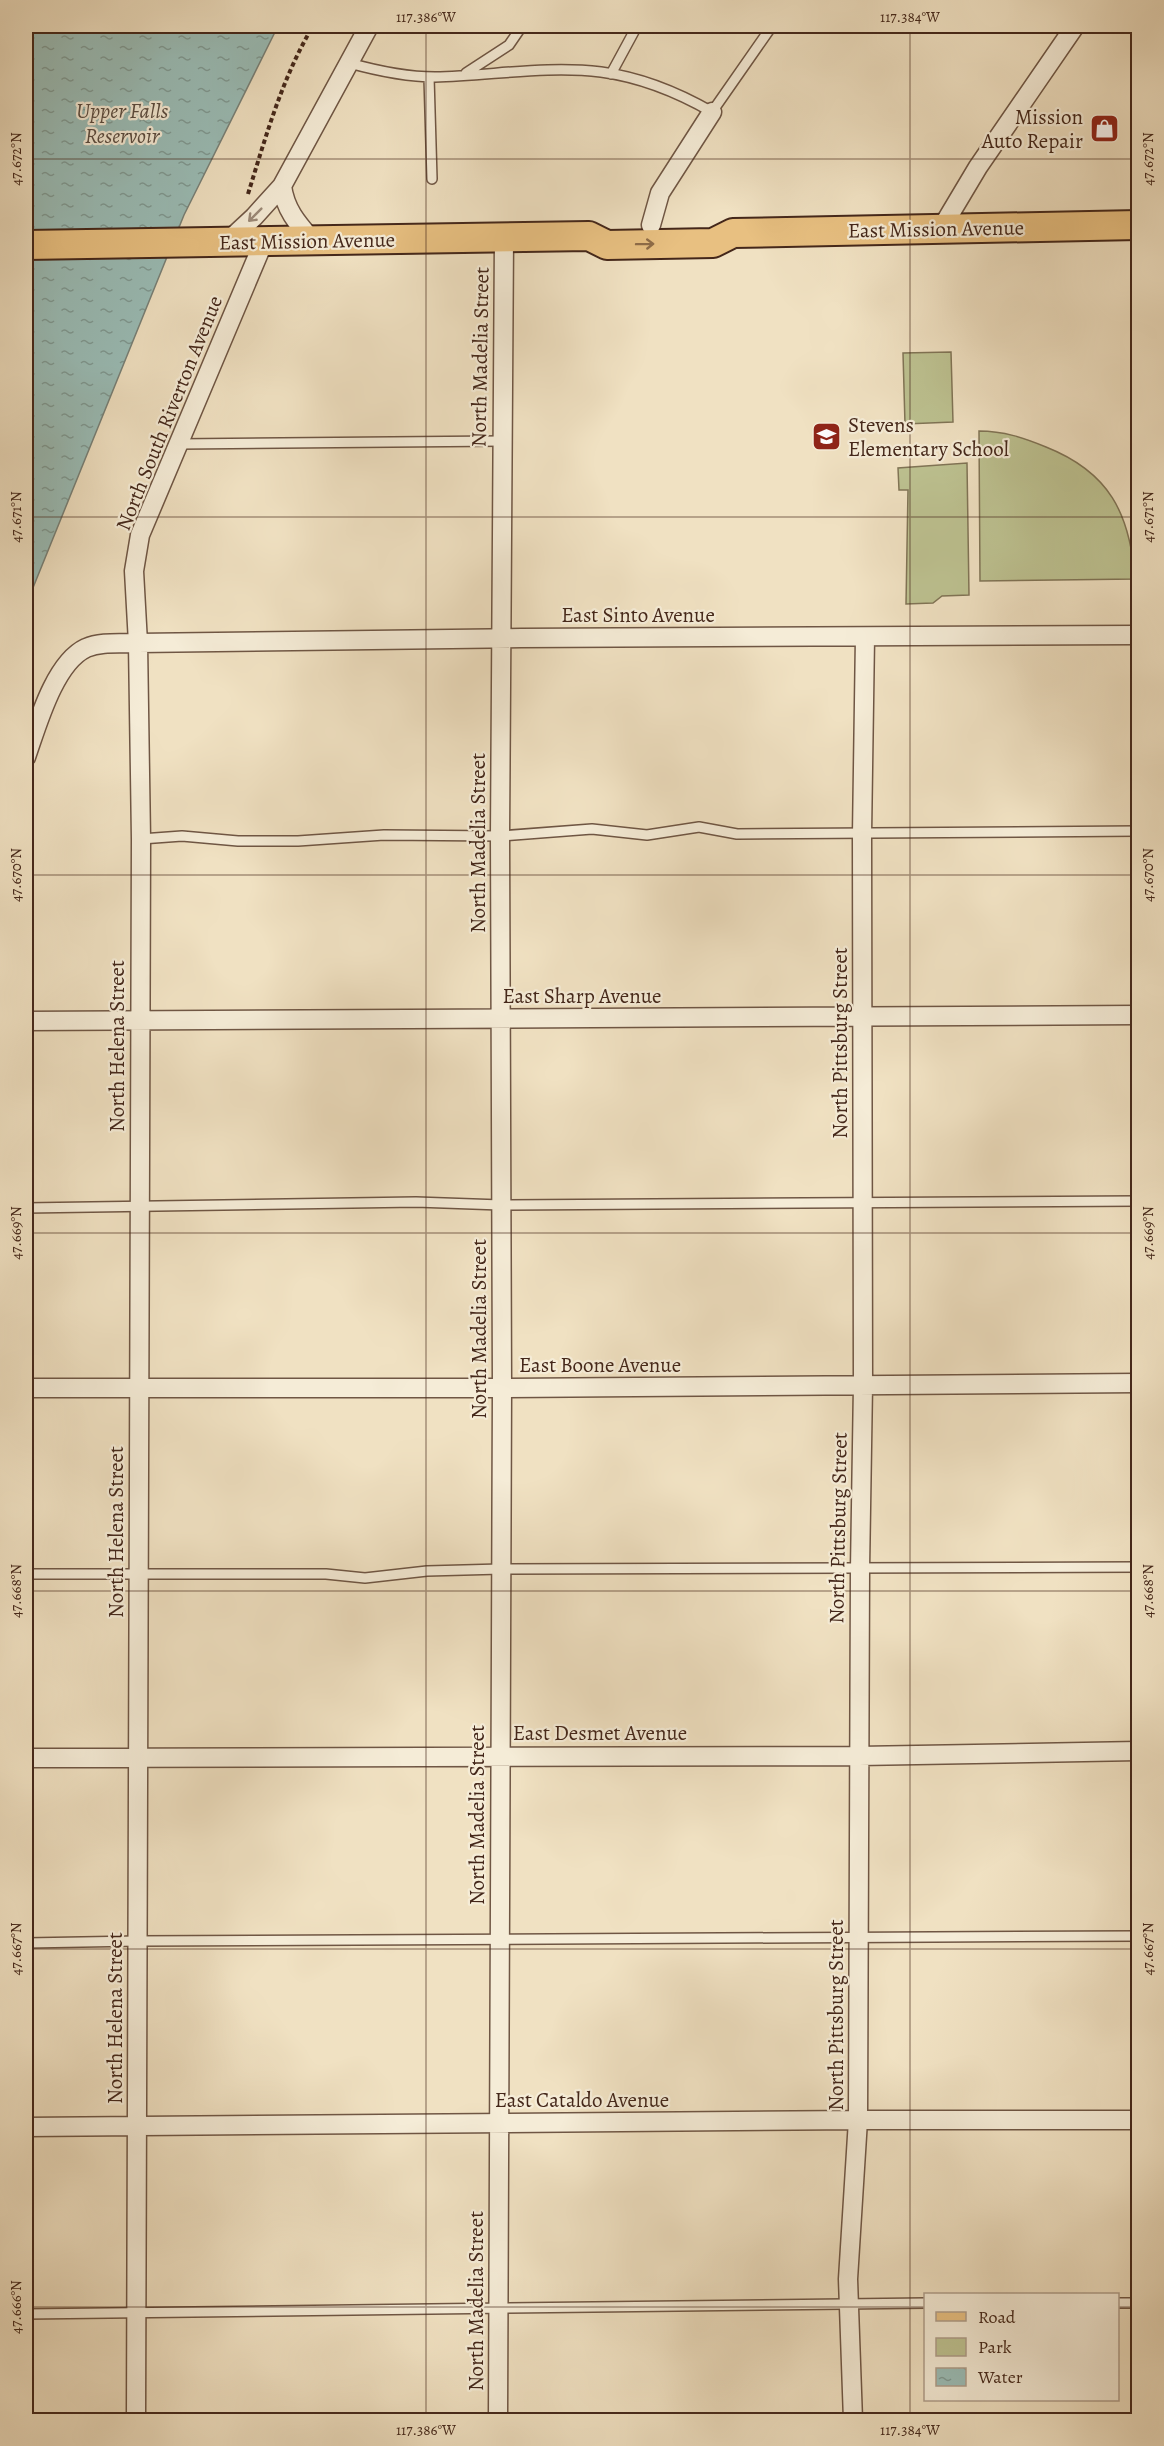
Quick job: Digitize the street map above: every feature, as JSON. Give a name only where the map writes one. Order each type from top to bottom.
[{"type":"main road","name":"East Mission Avenue","points":[[589,236],[607,226],[651,225],[713,224],[733,233],[1138,225]]},
{"type":"main road","name":"East Mission Avenue","points":[[26,245],[589,236],[607,245],[713,243],[733,233]]},
{"type":"street","points":[[223,242],[254,217],[282,186],[369,26]]},
{"type":"street","points":[[941,229],[978,167],[1075,26]]},
{"type":"street","points":[[651,225],[660,193],[712,112]]},
{"type":"street","points":[[282,186],[291,216],[312,240]]},
{"type":"street","name":"North Madelia Street","points":[[498,2421],[502,1388],[500,836],[504,237]]},
{"type":"street","name":"North South Riverton Avenue","points":[[138,644],[134,594],[136,553],[148,514],[264,241]]},
{"type":"street","name":"East Sinto Avenue","points":[[138,644],[1138,635]]},
{"type":"street","name":"North Pittsburg Street","points":[[853,2421],[849,2303],[858,2120],[863,1385],[862,834],[865,637]]},
{"type":"street","points":[[26,757],[43,709],[56,682],[76,655],[86,648],[102,644],[138,644]]},
{"type":"street","name":"North Helena Street","points":[[136,2421],[141,838],[138,644]]},
{"type":"street","name":"East Sharp Avenue","points":[[26,1021],[1138,1016]]},
{"type":"street","name":"East Boone Avenue","points":[[26,1388],[502,1388],[1138,1383]]},
{"type":"street","name":"East Desmet Avenue","points":[[26,1758],[859,1756],[1138,1751]]},
{"type":"street","name":"East Cataldo Avenue","points":[[26,2127],[1138,2120]]},
{"type":"lane","points":[[464,74],[509,45],[522,26]]},
{"type":"lane","points":[[611,74],[637,26]]},
{"type":"lane","points":[[349,63],[385,73],[429,76],[564,70],[611,74],[663,88],[691,99],[712,112],[772,26]]},
{"type":"lane","points":[[429,76],[432,178]]},
{"type":"lane","points":[[178,444],[502,441]]},
{"type":"lane","points":[[141,838],[182,836],[237,842],[298,841],[384,835],[500,836],[592,829],[647,835],[699,827],[738,834],[1138,831]]},
{"type":"lane","points":[[26,1208],[416,1202],[501,1205],[1138,1201]]},
{"type":"lane","points":[[26,1574],[327,1574],[365,1578],[427,1571],[501,1569],[1138,1567]]},
{"type":"lane","points":[[26,1943],[1138,1936]]},
{"type":"lane","points":[[26,2314],[924,2303]]},
{"type":"lane","points":[[1119,2303],[1138,2303]]},
{"type":"path","points":[[247,195],[277,101],[294,60],[313,26]]},
{"type":"green space","points":[[951,352],[953,422],[905,424],[903,353]]},
{"type":"green space","points":[[979,431],[1014,436],[1046,447],[1068,457],[1101,482],[1121,515],[1128,534],[1135,579],[980,581]]},
{"type":"green space","points":[[967,463],[969,595],[942,596],[933,603],[906,604],[908,490],[899,490],[898,468]]},
{"type":"water","name":"Upper Falls Reservoir","points":[[26,26],[278,26],[184,215],[26,605]]},
{"type":"place","name":"Mission Auto Repair","points":[[1104,129]]},
{"type":"place","name":"Stevens Elementary School","points":[[827,437]]}]
